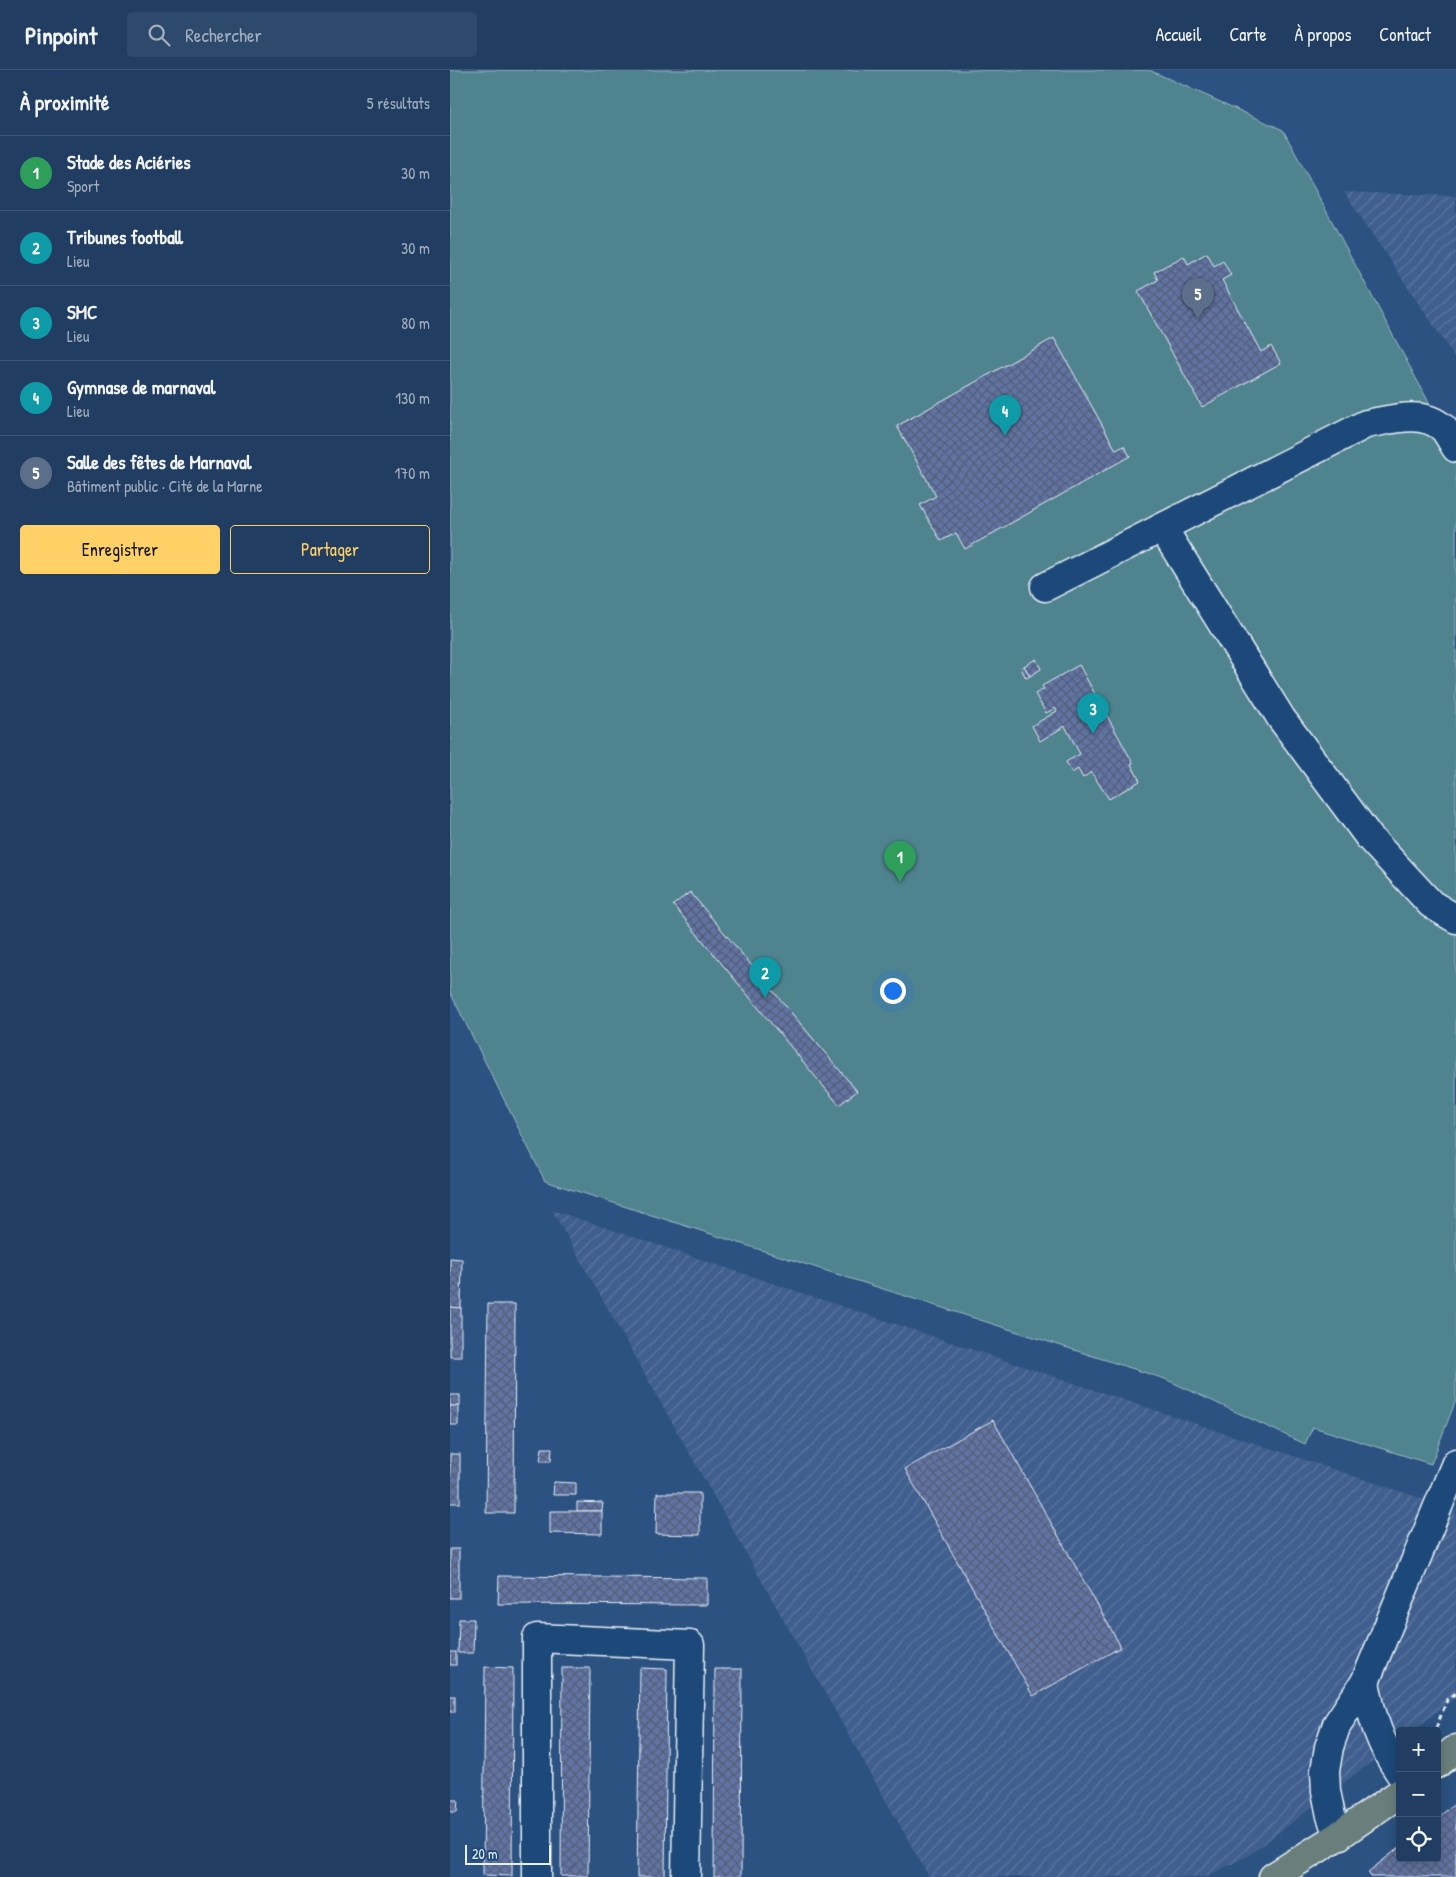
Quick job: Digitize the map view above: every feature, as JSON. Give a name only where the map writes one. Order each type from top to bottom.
[{"type":"main road","points":[[1441,1761],[1456,1750]]},
{"type":"main road","points":[[1288,1873],[1396,1796]]},
{"type":"street","points":[[1045,586],[1366,424],[1407,417],[1425,418],[1443,428],[1456,448]]},
{"type":"street","points":[[1162,527],[1280,718],[1369,837],[1430,904],[1456,919]]},
{"type":"street","points":[[1338,1836],[1331,1816],[1326,1791],[1325,1771],[1329,1747],[1337,1724],[1365,1682],[1456,1463]]},
{"type":"street","points":[[537,1877],[537,1638],[690,1645],[686,1877]]},
{"type":"street","points":[[1365,1682],[1370,1709],[1379,1737],[1399,1772]]},
{"type":"path","points":[[1437,1727],[1447,1700],[1456,1693]]},
{"type":"shaded area","points":[[1344,192],[1456,196],[1456,359]]},
{"type":"shaded area","points":[[552,1210],[1456,1510],[1456,1697],[1417,1727],[1396,1727],[1396,1743],[1248,1856],[1205,1877],[929,1877]]},
{"type":"green space","points":[[450,70],[1149,70],[1283,130],[1456,453],[1456,1400],[1431,1464],[1313,1427],[1305,1444],[1165,1379],[545,1181],[450,992]]},
{"type":"building","points":[[1207,253],[1214,266],[1223,261],[1231,275],[1222,280],[1261,352],[1271,346],[1281,363],[1202,407],[1138,291],[1158,280],[1154,272],[1184,256],[1188,264]]},
{"type":"building","points":[[1054,338],[1116,450],[1124,446],[1130,456],[965,549],[956,533],[941,541],[920,505],[936,496],[897,426]]},
{"type":"building","points":[[1036,659],[1041,669],[1030,676],[1024,666]]},
{"type":"building","points":[[1079,665],[1133,763],[1131,764],[1140,781],[1109,799],[1091,772],[1083,778],[1078,769],[1072,773],[1066,762],[1080,754],[1065,726],[1040,741],[1032,726],[1057,711],[1055,708],[1046,713],[1035,694],[1044,689],[1042,686]]},
{"type":"building","points":[[1024,666],[1030,676],[1026,678],[1021,668]]},
{"type":"building","points":[[690,892],[857,1091],[839,1105],[673,905]]},
{"type":"building","points":[[450,1258],[462,1259],[461,1308],[450,1307]]},
{"type":"building","points":[[488,1304],[515,1304],[514,1513],[486,1513]]},
{"type":"building","points":[[450,1307],[461,1308],[461,1357],[450,1357]]},
{"type":"building","points":[[450,1395],[460,1395],[460,1406],[450,1406]]},
{"type":"building","points":[[450,1406],[458,1406],[458,1425],[450,1425]]},
{"type":"building","points":[[993,1420],[1121,1647],[1033,1696],[905,1469]]},
{"type":"building","points":[[542,1448],[552,1448],[551,1461],[540,1461]]},
{"type":"building","points":[[450,1454],[460,1454],[460,1503],[450,1503]]},
{"type":"building","points":[[554,1482],[576,1483],[576,1495],[553,1495]]},
{"type":"building","points":[[657,1493],[700,1493],[700,1535],[656,1534]]},
{"type":"building","points":[[577,1502],[603,1503],[602,1511],[577,1511]]},
{"type":"building","points":[[550,1511],[602,1511],[602,1534],[550,1533]]},
{"type":"building","points":[[450,1549],[459,1549],[459,1598],[450,1598]]},
{"type":"building","points":[[499,1576],[707,1578],[707,1605],[498,1604]]},
{"type":"building","points":[[459,1619],[474,1619],[473,1653],[458,1653]]},
{"type":"building","points":[[450,1652],[456,1652],[456,1665],[450,1665]]},
{"type":"building","points":[[485,1667],[513,1668],[512,1876],[483,1875]]},
{"type":"building","points":[[562,1668],[590,1668],[588,1876],[561,1876]]},
{"type":"building","points":[[640,1668],[667,1669],[665,1877],[637,1877]]},
{"type":"building","points":[[715,1669],[742,1669],[741,1877],[714,1877]]},
{"type":"building","points":[[450,1696],[455,1696],[455,1712],[450,1712]]},
{"type":"building","points":[[450,1800],[458,1800],[457,1812],[450,1812]]},
{"type":"building","points":[[1456,1803],[1456,1875],[1453,1877],[1371,1877],[1368,1872],[1396,1850],[1396,1862],[1441,1862],[1441,1815]]},
{"type":"place","name":"Salle des fêtes de Marnaval","points":[[1198,319]]},
{"type":"place","name":"Gymnase de marnaval","points":[[1005,436]]},
{"type":"place","name":"SMC","points":[[1093,734]]},
{"type":"place","name":"Stade des Aciéries","points":[[900,882]]},
{"type":"place","name":"Tribunes football","points":[[765,998]]}]
